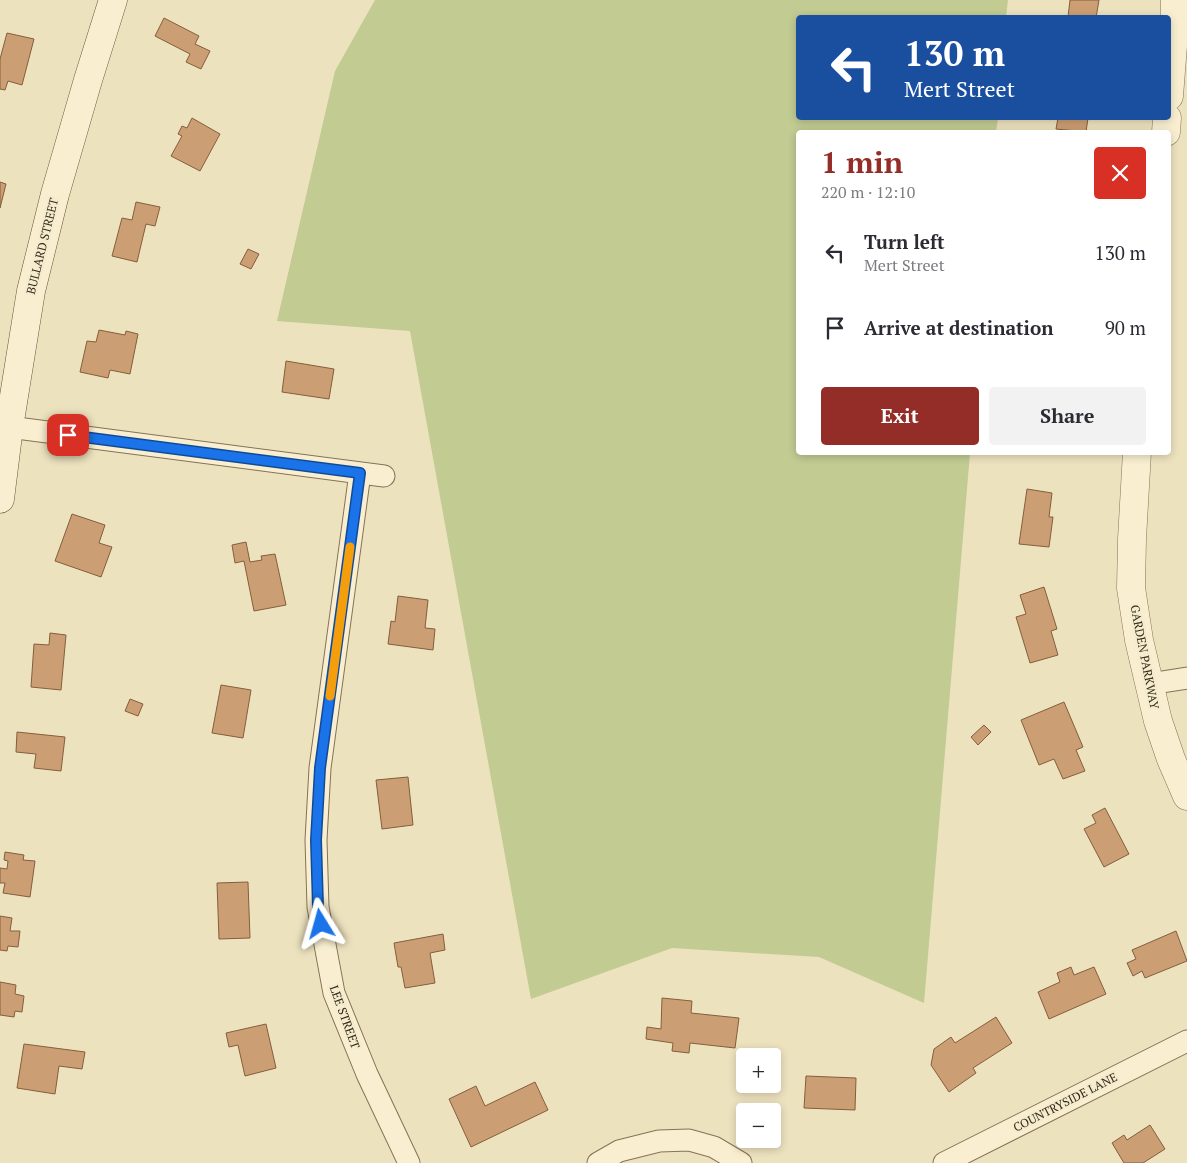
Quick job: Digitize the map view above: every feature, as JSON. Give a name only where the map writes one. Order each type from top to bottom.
[{"type":"main road","name":"BULLARD STREET","points":[[0,499],[9,427],[31,291],[88,80],[114,0]]},
{"type":"main road","points":[[1171,86],[1181,35],[1175,0]]},
{"type":"main road","name":"GARDEN PARKWAY","points":[[1138,455],[1132,538],[1131,588],[1139,640],[1158,722],[1170,759],[1187,796]]},
{"type":"street","points":[[9,427],[384,476]]},
{"type":"street","name":"LEE STREET","points":[[360,473],[320,768],[316,840],[318,907],[334,993],[367,1074],[409,1163]]},
{"type":"street","points":[[1149,684],[1187,678]]},
{"type":"street","name":"COUNTRYSIDE LANE","points":[[944,1163],[1187,1041]]},
{"type":"street","points":[[598,1163],[620,1151],[659,1141],[689,1140],[714,1147],[741,1163]]},
{"type":"green space","points":[[375,0],[1008,0],[1006,15],[796,15],[796,120],[998,120],[996,130],[796,130],[796,455],[970,455],[924,1003],[819,957],[672,948],[531,999],[410,331],[277,321],[335,71]]},
{"type":"building","points":[[1070,0],[1099,0],[1096,15],[1068,15]]},
{"type":"building","points":[[164,18],[199,36],[195,44],[210,51],[201,69],[186,62],[190,54],[155,36]]},
{"type":"building","points":[[7,33],[34,39],[22,85],[8,81],[5,90],[0,89],[0,59]]},
{"type":"building","points":[[192,118],[220,134],[200,171],[171,156],[182,136],[178,134],[182,126],[187,128]]},
{"type":"building","points":[[1058,120],[1088,120],[1086,130],[1056,129]]},
{"type":"building","points":[[0,182],[6,184],[0,208]]},
{"type":"building","points":[[136,202],[160,207],[155,226],[146,224],[137,262],[112,256],[122,218],[132,220]]},
{"type":"building","points":[[248,249],[259,254],[251,269],[240,264]]},
{"type":"building","points":[[99,330],[125,335],[126,331],[138,334],[130,374],[110,370],[108,378],[80,372],[87,341],[96,342]]},
{"type":"building","points":[[286,361],[334,369],[329,399],[282,392]]},
{"type":"building","points":[[1027,489],[1052,493],[1049,517],[1053,517],[1049,547],[1019,544]]},
{"type":"building","points":[[72,514],[105,525],[99,543],[112,547],[101,577],[55,561]]},
{"type":"building","points":[[246,542],[250,562],[262,560],[261,556],[275,554],[286,605],[254,611],[244,561],[235,563],[232,545]]},
{"type":"building","points":[[1044,587],[1057,629],[1051,631],[1058,655],[1030,663],[1016,617],[1026,614],[1020,595]]},
{"type":"building","points":[[398,596],[428,600],[425,628],[435,629],[433,650],[388,644],[391,621],[395,622]]},
{"type":"building","points":[[50,633],[66,635],[61,690],[31,687],[34,644],[49,645]]},
{"type":"building","points":[[221,685],[251,690],[243,738],[212,733]]},
{"type":"building","points":[[130,699],[143,704],[138,716],[125,711]]},
{"type":"building","points":[[1064,702],[1083,747],[1076,750],[1085,771],[1063,779],[1054,759],[1039,765],[1021,720]]},
{"type":"building","points":[[984,725],[991,732],[978,745],[971,737]]},
{"type":"building","points":[[17,732],[65,737],[61,771],[34,768],[36,754],[16,752]]},
{"type":"building","points":[[408,777],[413,825],[382,829],[376,780]]},
{"type":"building","points":[[1105,808],[1129,854],[1104,867],[1084,829],[1096,823],[1092,815]]},
{"type":"building","points":[[5,852],[24,855],[23,860],[35,861],[30,897],[3,893],[5,883],[0,883],[0,868],[7,869],[8,861],[4,860]]},
{"type":"building","points":[[248,882],[250,938],[219,939],[217,883]]},
{"type":"building","points":[[0,916],[12,918],[10,931],[20,931],[18,947],[8,946],[7,951],[0,950]]},
{"type":"building","points":[[1176,931],[1187,961],[1145,978],[1142,971],[1133,976],[1127,963],[1136,959],[1132,950]]},
{"type":"building","points":[[443,934],[445,950],[430,953],[435,983],[405,988],[401,967],[398,967],[394,943]]},
{"type":"building","points":[[1071,967],[1074,975],[1094,967],[1106,994],[1049,1019],[1038,992],[1060,982],[1057,973]]},
{"type":"building","points":[[0,982],[16,985],[15,994],[24,996],[22,1012],[15,1011],[14,1017],[0,1015]]},
{"type":"building","points":[[662,998],[692,1001],[691,1013],[739,1018],[735,1048],[690,1043],[689,1053],[672,1051],[673,1043],[646,1039],[647,1027],[661,1029]]},
{"type":"building","points":[[996,1017],[1012,1043],[973,1068],[976,1073],[949,1092],[931,1065],[934,1049],[951,1037],[955,1043]]},
{"type":"building","points":[[266,1024],[276,1068],[245,1076],[238,1045],[229,1047],[226,1033]]},
{"type":"building","points":[[24,1044],[85,1052],[82,1069],[59,1066],[55,1094],[17,1088]]},
{"type":"building","points":[[806,1076],[856,1078],[855,1110],[804,1108]]},
{"type":"building","points":[[535,1082],[548,1110],[471,1147],[449,1099],[476,1086],[485,1106]]},
{"type":"building","points":[[1150,1125],[1165,1149],[1143,1163],[1124,1163],[1112,1143],[1124,1135],[1127,1140]]},
{"type":"slow traffic","points":[[330,696],[350,547]]},
{"type":"route","points":[[68,435],[360,473],[320,768],[316,840],[318,907],[321,924]]}]
